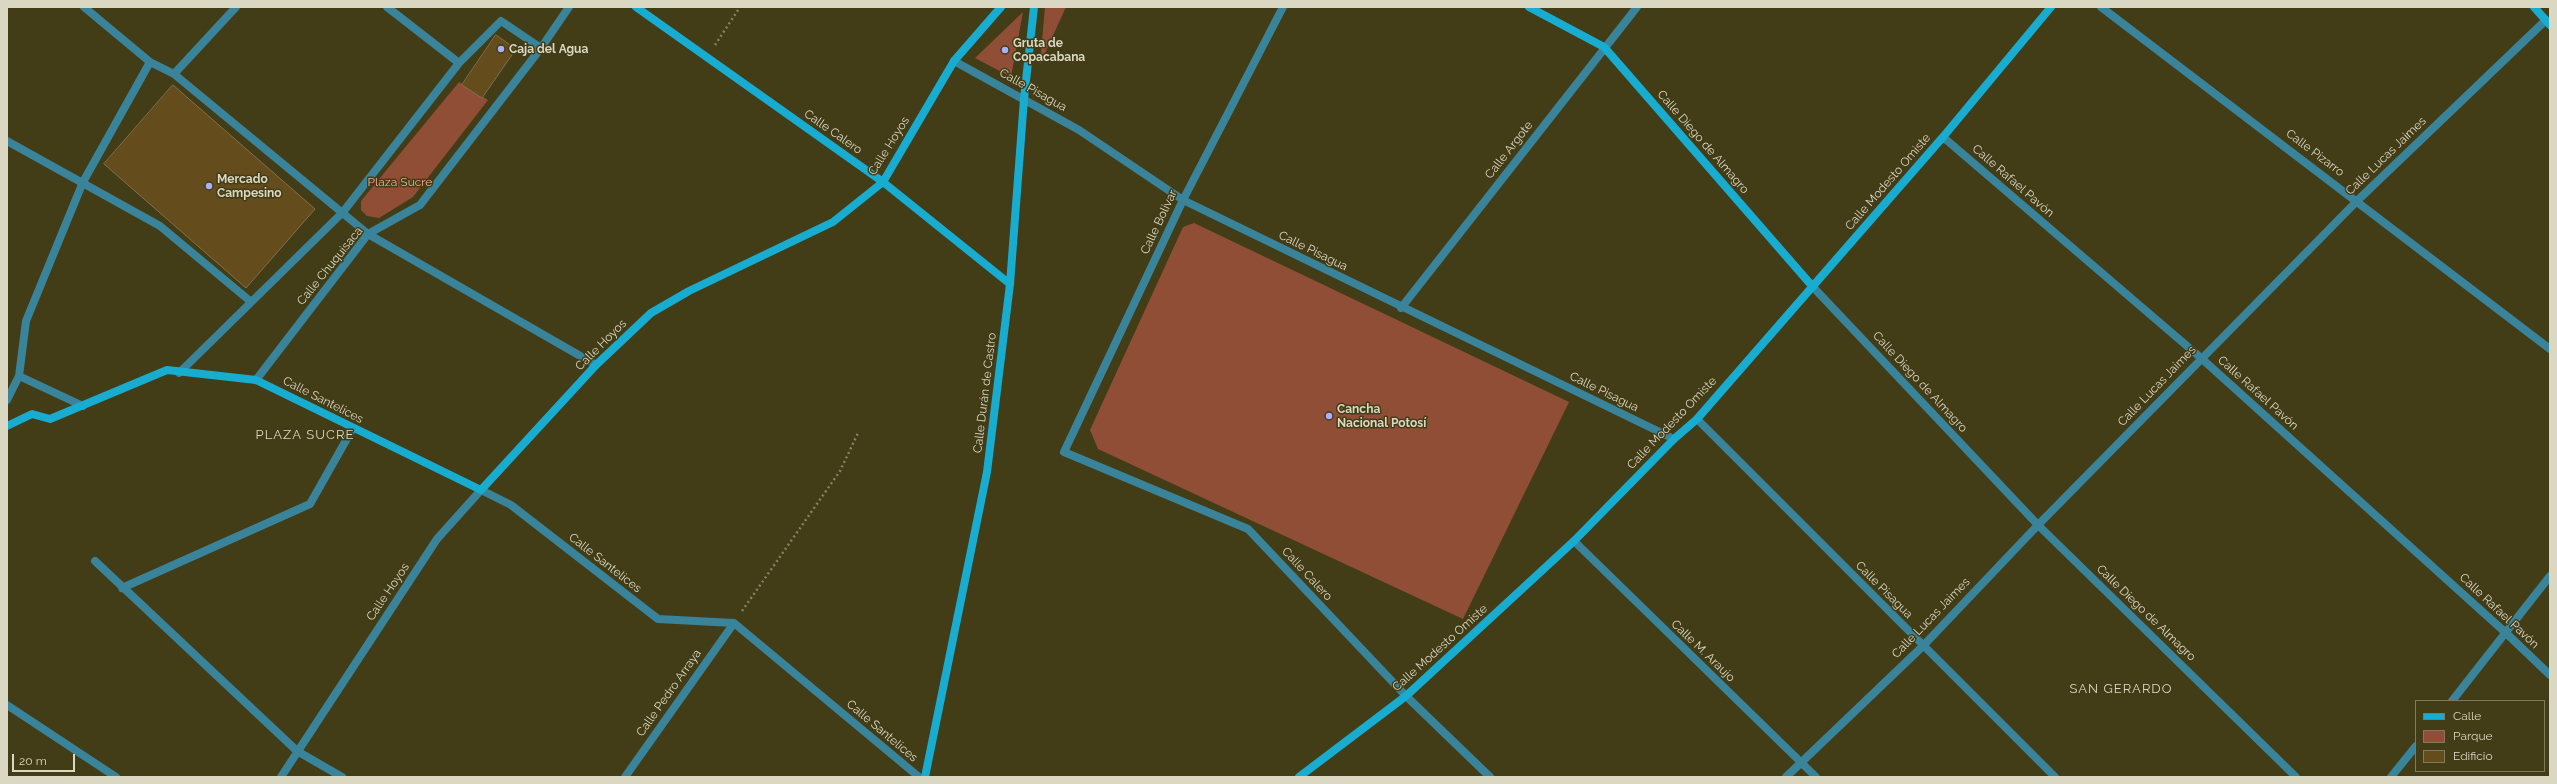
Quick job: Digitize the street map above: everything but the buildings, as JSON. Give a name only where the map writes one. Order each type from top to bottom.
[{"type":"main road","name":"Calle Calero","points":[[636,7],[884,182],[1010,284]]},
{"type":"main road","name":"Calle Hoyos","points":[[481,490],[596,365],[651,313],[689,291],[833,222],[884,182],[954,61],[1001,7]]},
{"type":"main road","name":"Calle Durán de Castro","points":[[925,777],[987,472],[1010,284],[1024,99],[1034,7]]},
{"type":"main road","name":"Calle Diego de Almagro","points":[[1529,7],[1604,47],[1813,287]]},
{"type":"main road","name":"Calle Modesto Omiste","points":[[1300,777],[1406,696],[1574,541],[1674,439],[1697,419],[1943,137],[2051,7]]},
{"type":"main road","points":[[2534,7],[2549,20]]},
{"type":"main road","points":[[7,426],[32,414],[50,419],[167,370],[179,373],[256,380]]},
{"type":"main road","name":"Calle Santelices","points":[[256,380],[481,490]]},
{"type":"street","points":[[174,74],[236,7]]},
{"type":"street","points":[[387,7],[459,63]]},
{"type":"street","name":"Calle Chuquisaca","points":[[256,380],[368,234],[420,205],[541,48],[569,7]]},
{"type":"street","name":"Calle Bolivar","points":[[1064,452],[1183,200],[1283,7]]},
{"type":"street","name":"Calle Argote","points":[[1401,308],[1604,47],[1637,7]]},
{"type":"street","name":"Calle Pizarro","points":[[2101,7],[2358,200],[2550,349]]},
{"type":"street","points":[[88,8],[150,62],[174,74],[368,234],[596,365]]},
{"type":"street","name":"Calle Lucas Jaimes","points":[[1786,777],[1923,646],[2038,525],[2358,200],[2549,20]]},
{"type":"street","name":"Calle Chuquisaca","points":[[179,373],[250,301],[342,212],[459,63],[502,22],[541,48]]},
{"type":"street","name":"Calle Pisagua","points":[[954,61],[1079,130],[1183,200],[1401,308],[1674,439]]},
{"type":"street","points":[[7,400],[19,376],[26,321],[83,182],[150,62]]},
{"type":"street","name":"Calle Rafael Pavón","points":[[1943,137],[2201,358],[2506,633],[2550,675]]},
{"type":"street","points":[[7,141],[160,226],[250,301]]},
{"type":"street","name":"Calle Diego de Almagro","points":[[1813,287],[2038,525],[2296,777]]},
{"type":"street","points":[[19,376],[83,406]]},
{"type":"street","name":"Calle Pisagua","points":[[1697,419],[2055,777]]},
{"type":"street","points":[[122,588],[310,504],[353,428]]},
{"type":"street","name":"Calle Calero","points":[[1064,452],[1248,529],[1406,696],[1490,777]]},
{"type":"street","name":"Calle Santelices","points":[[481,490],[511,505],[658,619],[734,623],[919,777]]},
{"type":"street","name":"Calle Hoyos","points":[[281,777],[438,539],[481,490]]},
{"type":"street","name":"Calle M. Araujo","points":[[1574,541],[1816,777]]},
{"type":"street","points":[[95,561],[297,751],[342,777]]},
{"type":"street","points":[[2453,700],[2550,576]]},
{"type":"street","name":"Calle Pedro Arraya","points":[[625,777],[734,623]]},
{"type":"street","points":[[7,705],[116,777]]},
{"type":"street","points":[[2391,777],[2415,747]]},
{"type":"path","points":[[707,57],[740,7]]},
{"type":"path","points":[[734,623],[840,471],[858,433]]},
{"type":"green space","points":[[1045,7],[1066,7],[1040,64]]},
{"type":"green space","points":[[1023,12],[1011,77],[975,58]]},
{"type":"green space","name":"Plaza Sucre","points":[[459,82],[488,100],[413,197],[379,218],[367,216],[361,210],[361,201]]},
{"type":"green space","name":"Cancha Nacional Potosí","points":[[1194,223],[1569,402],[1463,619],[1098,449],[1090,430],[1183,227]]},
{"type":"place","name":"Caja del Agua","points":[[501,49]]},
{"type":"place","name":"Gruta de Copacabana","points":[[1005,50]]},
{"type":"place","name":"Mercado Campesino","points":[[209,186]]},
{"type":"place","name":"Cancha Nacional Potosí","points":[[1329,416]]},
{"type":"district","name":"PLAZA SUCRE","points":[[305,435]]},
{"type":"district","name":"SAN GERARDO","points":[[2121,689]]}]
